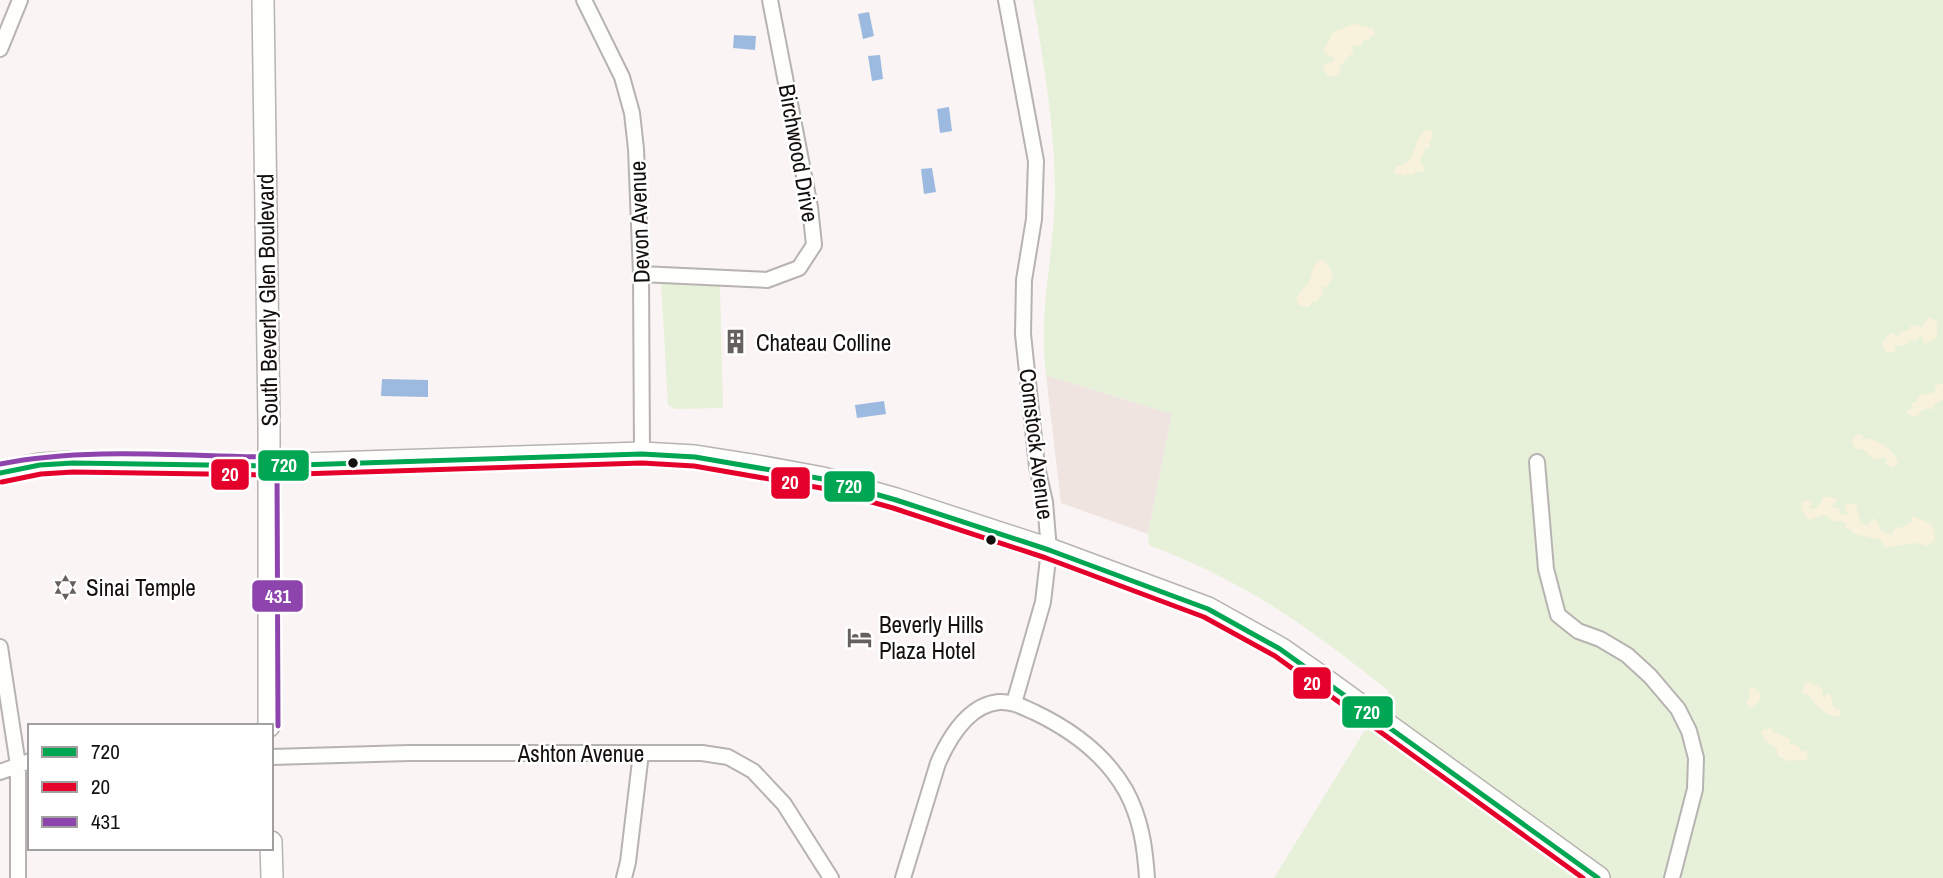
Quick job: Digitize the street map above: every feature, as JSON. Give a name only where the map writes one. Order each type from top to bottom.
[{"type":"main road","name":"South Beverly Glen Boulevard","points":[[263,0],[269,724]]},
{"type":"main road","points":[[0,473],[40,465],[73,463],[268,466],[642,454],[695,457],[823,478],[1049,550],[1208,609],[1280,649],[1598,878]]},
{"type":"main road","points":[[271,850],[272,878]]},
{"type":"street","points":[[0,49],[20,0]]},
{"type":"street","name":"Devon Avenue","points":[[584,0],[622,77],[632,113],[641,274],[642,454]]},
{"type":"street","name":"Birchwood Drive","points":[[641,274],[768,280],[799,268],[814,245],[810,207],[770,0]]},
{"type":"street","name":"Comstock Avenue","points":[[1006,0],[1036,161],[1034,219],[1024,280],[1023,334],[1049,550],[1043,602],[1014,703]]},
{"type":"street","points":[[1537,463],[1546,569],[1559,615],[1578,631],[1600,639],[1627,654],[1678,709],[1689,731],[1696,758],[1695,789],[1672,878]]},
{"type":"street","points":[[0,647],[24,763],[18,878]]},
{"type":"street","points":[[903,878],[938,763],[950,739],[970,715],[997,702],[1014,703],[1054,722],[1075,735],[1105,761],[1117,776],[1136,811],[1143,835],[1147,878]]},
{"type":"street","name":"Ashton Avenue","points":[[273,757],[409,753],[641,753],[728,757],[753,771],[784,804],[831,878]]},
{"type":"street","points":[[624,878],[641,753]]},
{"type":"street","points":[[0,772],[24,763]]},
{"type":"shaded area","points":[[1046,375],[1172,414],[1148,534],[1061,503]]},
{"type":"green space","points":[[1033,0],[1943,0],[1943,878],[1274,878],[1389,691],[1267,602],[1205,569],[1149,545],[1148,534],[1172,414],[1046,375],[1045,306],[1054,216],[1055,169],[1048,96]]},
{"type":"green space","points":[[661,283],[720,283],[723,408],[675,409],[668,405]]},
{"type":"sand","points":[[1354,24],[1373,28],[1376,35],[1370,37],[1370,41],[1364,40],[1361,46],[1353,46],[1353,52],[1340,67],[1340,73],[1333,77],[1328,76],[1323,68],[1334,58],[1323,51],[1333,32]]},
{"type":"sand","points":[[1425,130],[1432,131],[1432,138],[1430,148],[1425,149],[1420,163],[1424,170],[1415,172],[1412,176],[1403,176],[1402,173],[1398,175],[1394,172],[1396,166],[1407,162]]},
{"type":"sand","points":[[1321,259],[1330,268],[1333,279],[1326,288],[1322,285],[1323,292],[1317,302],[1314,301],[1307,308],[1304,305],[1300,307],[1296,298],[1310,280],[1314,265]]},
{"type":"sand","points":[[1928,317],[1939,322],[1935,326],[1938,331],[1936,339],[1924,344],[1921,335],[1917,340],[1910,340],[1908,344],[1894,347],[1896,351],[1886,353],[1882,343],[1891,332],[1897,337],[1901,332],[1909,330],[1911,325],[1922,327]]},
{"type":"sand","points":[[1943,384],[1943,400],[1936,403],[1932,409],[1924,409],[1916,417],[1907,414],[1906,411],[1913,408],[1911,403],[1917,402],[1918,396],[1935,392],[1935,387]]},
{"type":"sand","points":[[1857,434],[1863,436],[1863,441],[1867,438],[1886,446],[1898,463],[1892,468],[1886,464],[1885,457],[1874,460],[1865,450],[1854,448],[1851,442]]},
{"type":"sand","points":[[1823,496],[1838,499],[1831,507],[1840,508],[1842,515],[1848,514],[1844,509],[1848,503],[1858,506],[1856,511],[1860,516],[1859,521],[1867,526],[1873,518],[1879,523],[1879,529],[1892,535],[1895,527],[1901,528],[1912,522],[1911,518],[1914,516],[1932,526],[1935,540],[1927,546],[1917,543],[1884,548],[1881,540],[1855,534],[1848,528],[1845,530],[1846,524],[1842,521],[1835,522],[1825,515],[1808,520],[1801,508],[1802,502],[1807,500],[1812,504],[1809,508],[1815,509]]},
{"type":"sand","points":[[1808,681],[1823,689],[1824,698],[1826,694],[1830,694],[1834,708],[1840,710],[1841,716],[1827,714],[1811,696],[1802,693]]},
{"type":"sand","points":[[1752,686],[1761,694],[1759,702],[1750,708],[1746,704]]},
{"type":"sand","points":[[1771,728],[1774,734],[1790,739],[1790,746],[1799,746],[1802,752],[1807,750],[1806,760],[1788,761],[1778,756],[1777,749],[1763,737],[1762,730]]},
{"type":"water","points":[[869,12],[874,36],[863,39],[858,14]]},
{"type":"water","points":[[734,35],[756,36],[755,50],[733,48]]},
{"type":"water","points":[[880,55],[883,79],[872,81],[868,56]]},
{"type":"water","points":[[949,107],[952,131],[940,133],[937,109]]},
{"type":"water","points":[[932,168],[936,192],[924,194],[921,169]]},
{"type":"water","points":[[382,379],[428,380],[428,397],[381,396]]},
{"type":"water","points":[[884,401],[886,414],[857,418],[855,405]]},
{"type":"transit line","name":"431","points":[[0,464],[100,454],[268,457]]},
{"type":"transit line","name":"720","points":[[0,473],[40,465],[73,463],[268,466],[642,454],[695,457],[823,479],[1049,550],[1208,609],[1280,649],[1598,878]]},
{"type":"transit line","name":"20","points":[[2,482],[41,474],[73,472],[268,475],[642,463],[694,466],[821,488],[893,508],[1046,558],[1204,617],[1275,656],[1583,878]]},
{"type":"transit line","name":"431","points":[[277,466],[278,726]]},
{"type":"place","name":"Chateau Colline","points":[[736,342]]},
{"type":"place","name":"Sinai Temple","points":[[66,587]]},
{"type":"place","name":"Beverly Hills Plaza Hotel","points":[[859,637]]}]
